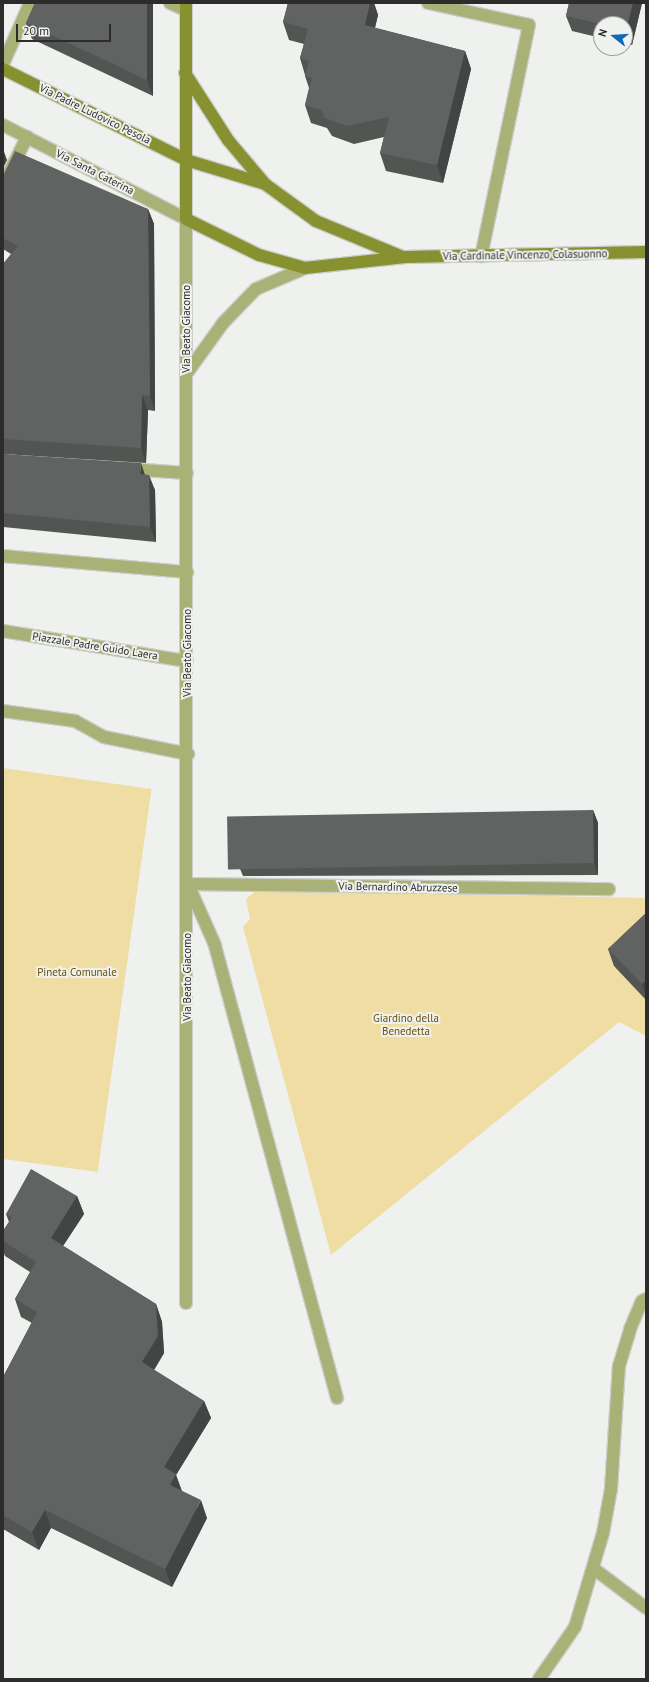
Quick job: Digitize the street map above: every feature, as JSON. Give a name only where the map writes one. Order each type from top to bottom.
[{"type":"street","points":[[3,64],[30,3]]},
{"type":"street","points":[[170,3],[186,7]]},
{"type":"street","points":[[428,3],[529,25],[481,256]]},
{"type":"street","name":"Via Beato Giacomo","points":[[186,7],[188,754],[186,1303]]},
{"type":"street","name":"Via Padre Ludovico Pesola","points":[[3,69],[186,160]]},
{"type":"street","name":"Via Cardinale Vincenzo Colasuonno","points":[[185,73],[228,140],[265,184],[316,221],[405,257]]},
{"type":"street","name":"Via Santa Caterina","points":[[3,125],[186,219]]},
{"type":"street","points":[[3,185],[27,137]]},
{"type":"street","name":"Via Cardinale Vincenzo Colasuonno","points":[[186,160],[265,184]]},
{"type":"street","name":"Via Cardinale Vincenzo Colasuonno","points":[[186,219],[259,255],[305,268]]},
{"type":"street","name":"Via Cardinale Vincenzo Colasuonno","points":[[187,373],[223,323],[256,289],[305,268],[405,257],[646,252]]},
{"type":"street","points":[[118,468],[187,473]]},
{"type":"street","points":[[3,556],[187,572]]},
{"type":"street","name":"Piazzale Padre Guido Laera","points":[[3,631],[187,661]]},
{"type":"street","points":[[3,711],[75,721],[104,737],[188,754]]},
{"type":"street","points":[[188,884],[215,945],[337,1398]]},
{"type":"street","name":"Via Bernardino Abruzzese","points":[[188,884],[609,889]]},
{"type":"street","points":[[539,1679],[575,1627],[603,1533],[611,1488],[619,1366],[630,1329],[642,1301],[646,1299]]},
{"type":"street","points":[[593,1568],[646,1608]]},
{"type":"green space","name":"Pineta Comunale","points":[[3,768],[152,789],[98,1172],[3,1159]]},
{"type":"green space","name":"Giardino della Benedetta","points":[[257,890],[646,898],[646,1036],[619,1022],[331,1255],[243,927],[250,919],[246,899]]},
{"type":"building","points":[[35,3],[147,3],[147,80],[26,23]]},
{"type":"building","points":[[288,3],[370,3],[365,25],[465,51],[437,165],[380,153],[389,117],[347,126],[325,118],[321,110],[305,105],[312,78],[305,76],[309,61],[300,58],[308,29],[283,22]]},
{"type":"building","points":[[569,3],[633,3],[630,16],[593,16],[593,22],[566,16]]},
{"type":"building","points":[[15,151],[148,209],[150,396],[142,395],[141,448],[3,439],[3,264],[18,246],[3,238],[3,174]]},
{"type":"building","points":[[3,454],[141,463],[140,474],[149,475],[150,527],[3,513]]},
{"type":"building","points":[[593,810],[594,863],[228,869],[227,816]]},
{"type":"building","points":[[646,913],[646,981],[642,984],[608,949]]},
{"type":"building","points":[[31,1169],[77,1196],[51,1238],[156,1304],[158,1336],[142,1362],[204,1401],[164,1467],[176,1474],[170,1485],[201,1500],[165,1569],[45,1510],[32,1532],[3,1515],[3,1377],[37,1312],[15,1299],[36,1262],[3,1241],[3,1231],[12,1217],[6,1214]]}]
